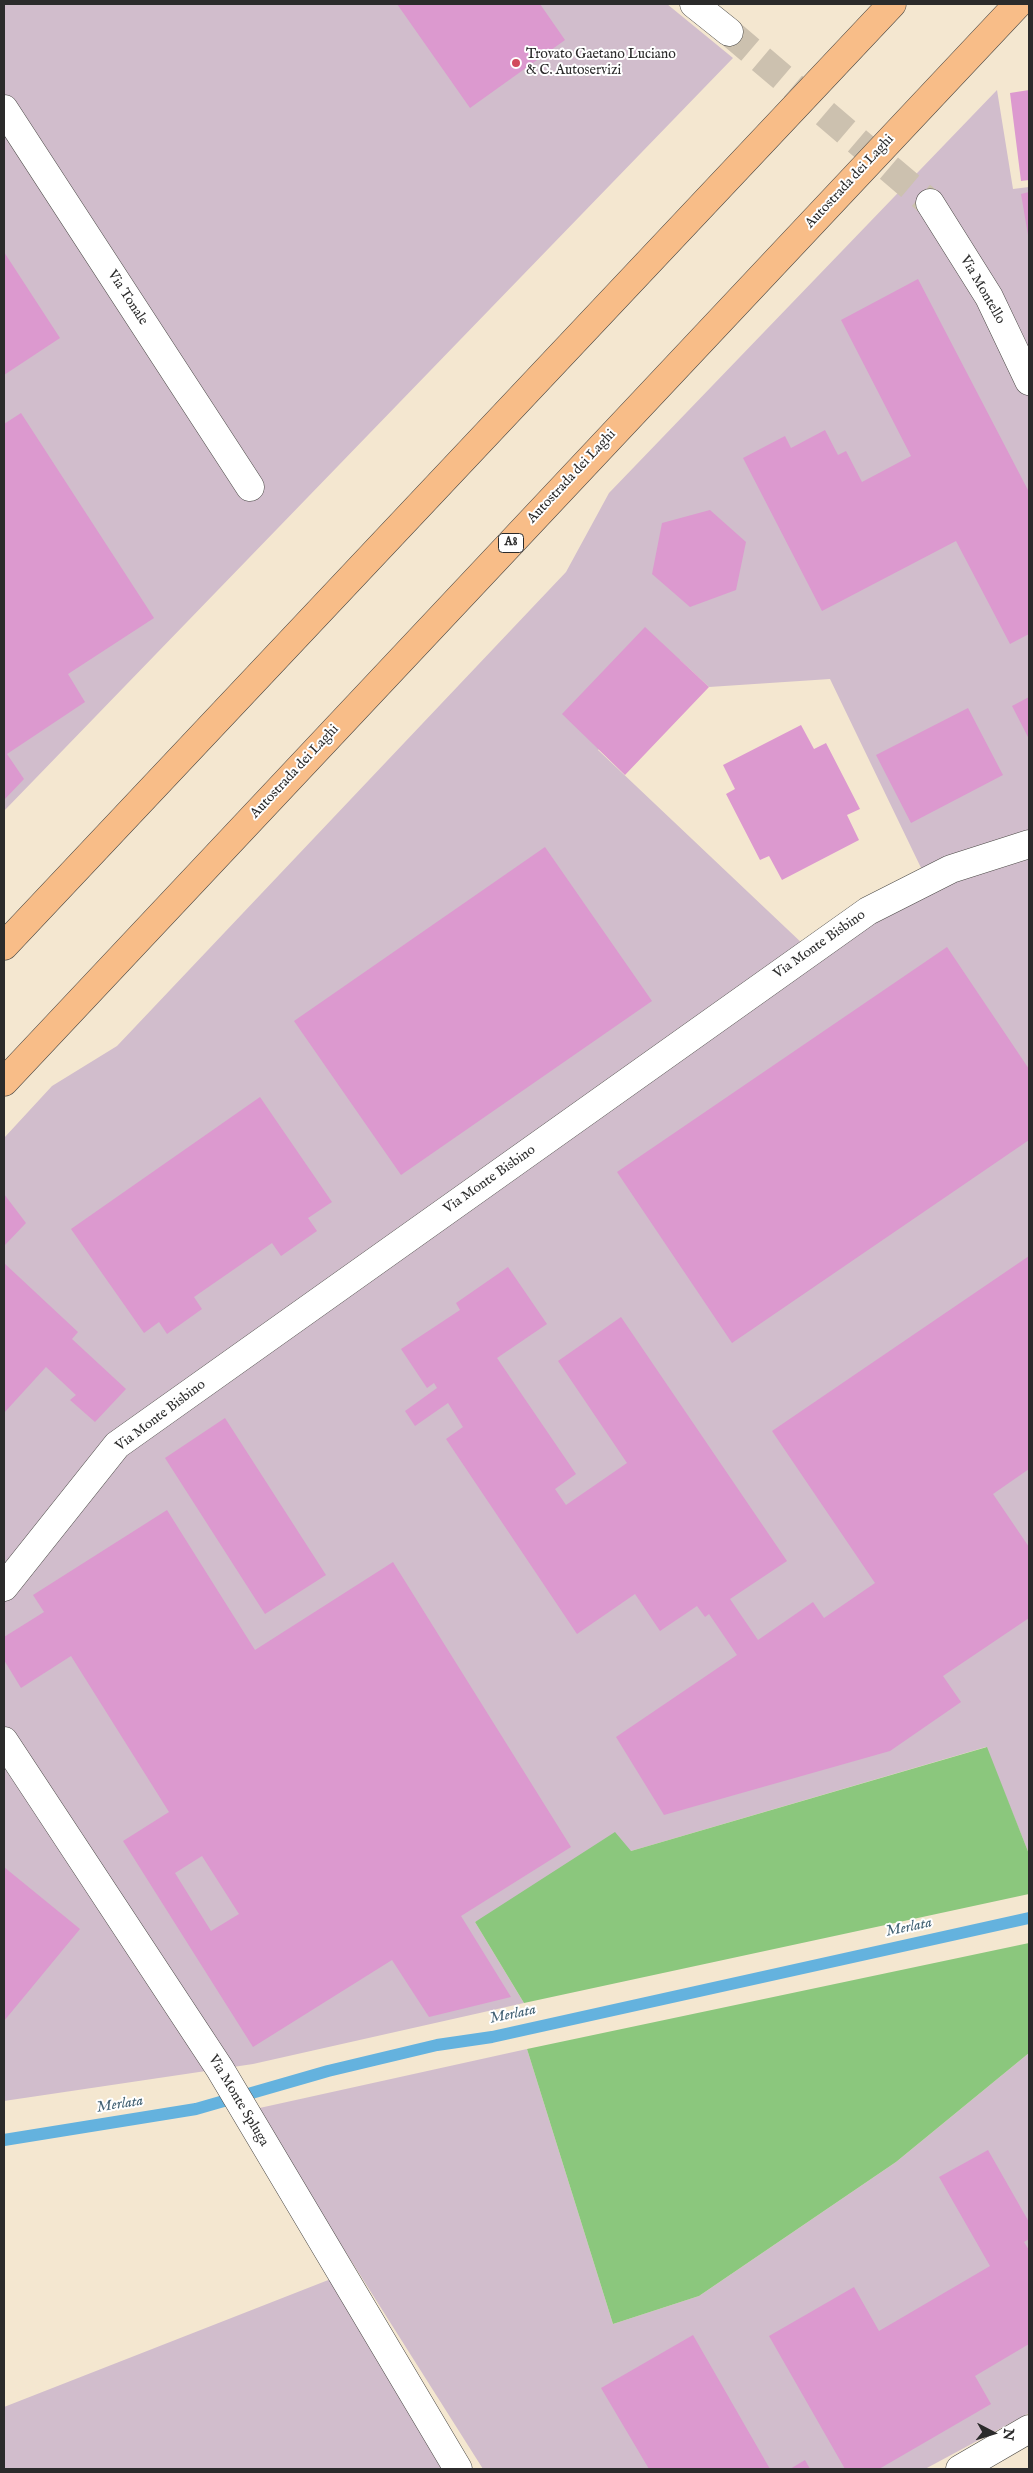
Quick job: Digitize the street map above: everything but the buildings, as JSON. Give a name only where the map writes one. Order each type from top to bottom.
[{"type":"highway","points":[[4,946],[892,4]]},
{"type":"highway","name":"Autostrada dei Laghi","points":[[4,1082],[1018,4]]},
{"type":"street","points":[[694,4],[729,32]]},
{"type":"street","name":"Via Tonale","points":[[4,109],[250,487]]},
{"type":"street","name":"Via Montello","points":[[930,203],[989,297],[1029,381]]},
{"type":"street","name":"Via Monte Bisbino","points":[[4,1587],[117,1445],[868,911],[951,869],[1029,844]]},
{"type":"street","name":"Via Monte Spluga","points":[[4,1741],[220,2069],[458,2469]]},
{"type":"street","points":[[960,2469],[1029,2430]]},
{"type":"shaded area","points":[[4,4],[667,4],[733,58],[4,811]]},
{"type":"shaded area","points":[[997,90],[1013,189],[1029,187],[1029,1854],[986,1747],[631,1851],[475,1922],[524,2003],[253,2064],[4,2101],[4,1138],[52,1086],[117,1046],[566,572],[609,493]],"holes":[[[680,660],[709,687],[830,679],[924,874],[805,946],[598,750]]]},
{"type":"shaded area","points":[[527,2049],[613,2324],[699,2296],[896,2162],[1029,2053],[1029,2413],[925,2469],[483,2469],[255,2109]]},
{"type":"shaded area","points":[[336,2277],[446,2469],[4,2469],[4,2407]]},
{"type":"green space","points":[[987,1747],[1029,1854],[1029,1894],[524,2003],[475,1922],[615,1832],[631,1851]]},
{"type":"green space","points":[[1029,1943],[1029,2053],[896,2162],[699,2296],[613,2324],[527,2049]]},
{"type":"waterway","name":"Merlata","points":[[4,2140],[196,2109],[328,2071],[437,2045],[492,2037],[1029,1918]]},
{"type":"tunnel","points":[[729,32],[930,203]]},
{"type":"place","name":"Trovato Gaetano Luciano & C. Autoservizi","points":[[516,63]]}]
